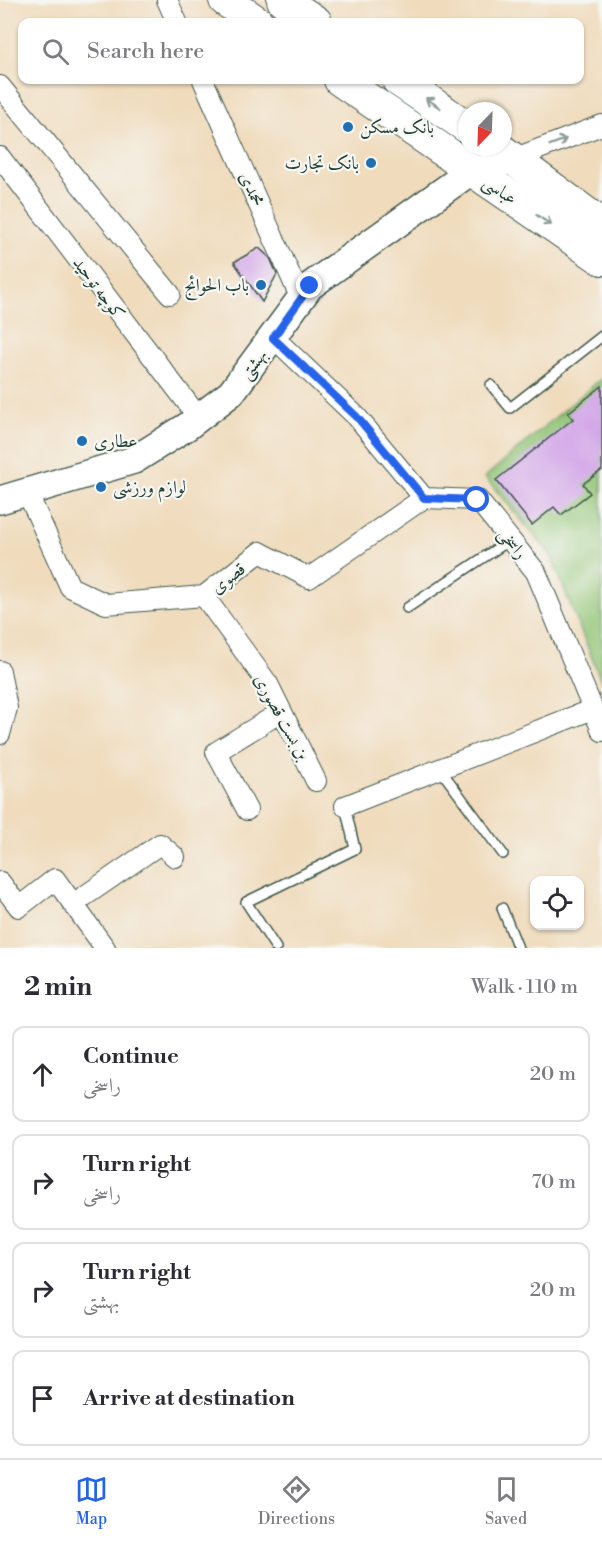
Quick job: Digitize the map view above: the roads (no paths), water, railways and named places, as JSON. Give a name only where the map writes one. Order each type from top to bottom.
[{"type":"main road","points":[[225,0],[251,18]]},
{"type":"main road","points":[[283,0],[310,18]]},
{"type":"main road","name":"عباسى","points":[[346,84],[602,259]]},
{"type":"main road","points":[[404,84],[458,121]]},
{"type":"main road","name":"بهشتی","points":[[0,500],[134,460],[188,426],[231,393],[310,286],[471,171],[499,156]]},
{"type":"main road","name":"عباسى","points":[[509,156],[602,225]]},
{"type":"street","points":[[167,0],[175,18]]},
{"type":"street","name":"محمدی","points":[[204,84],[301,299]]},
{"type":"street","points":[[0,86],[170,294]]},
{"type":"street","points":[[512,151],[602,125]]},
{"type":"street","name":"کوچه توحید","points":[[0,157],[199,418]]},
{"type":"street","points":[[273,338],[357,417],[424,498]]},
{"type":"street","name":"قصوی","points":[[27,492],[70,587],[106,604],[204,596],[260,552],[309,578],[424,498]]},
{"type":"street","name":"راسخی","points":[[424,498],[477,500],[536,572],[602,731]]},
{"type":"street","name":"بن بست قصوری","points":[[204,596],[268,684],[316,781]]},
{"type":"street","points":[[0,671],[7,708],[0,734]]},
{"type":"street","points":[[345,806],[593,709]]},
{"type":"street","points":[[246,810],[216,752],[281,712]]},
{"type":"street","points":[[73,904],[160,844],[175,857]]},
{"type":"street","points":[[0,882],[19,907],[55,879],[105,948]]},
{"type":"lane","points":[[491,385],[510,408],[602,336]]},
{"type":"lane","points":[[407,608],[510,540]]},
{"type":"lane","points":[[440,769],[504,854]]},
{"type":"lane","points":[[276,948],[246,902],[355,849],[345,806]]},
{"type":"lane","points":[[502,908],[518,948]]},
{"type":"place","name":"بانک مسکن","points":[[348,127]]},
{"type":"place","name":"بانک تجارت","points":[[371,163]]},
{"type":"place","name":"باب الحوائج","points":[[261,285]]},
{"type":"place","name":"عطاری","points":[[82,441]]},
{"type":"place","name":"لوازم ورزشی","points":[[101,487]]}]
